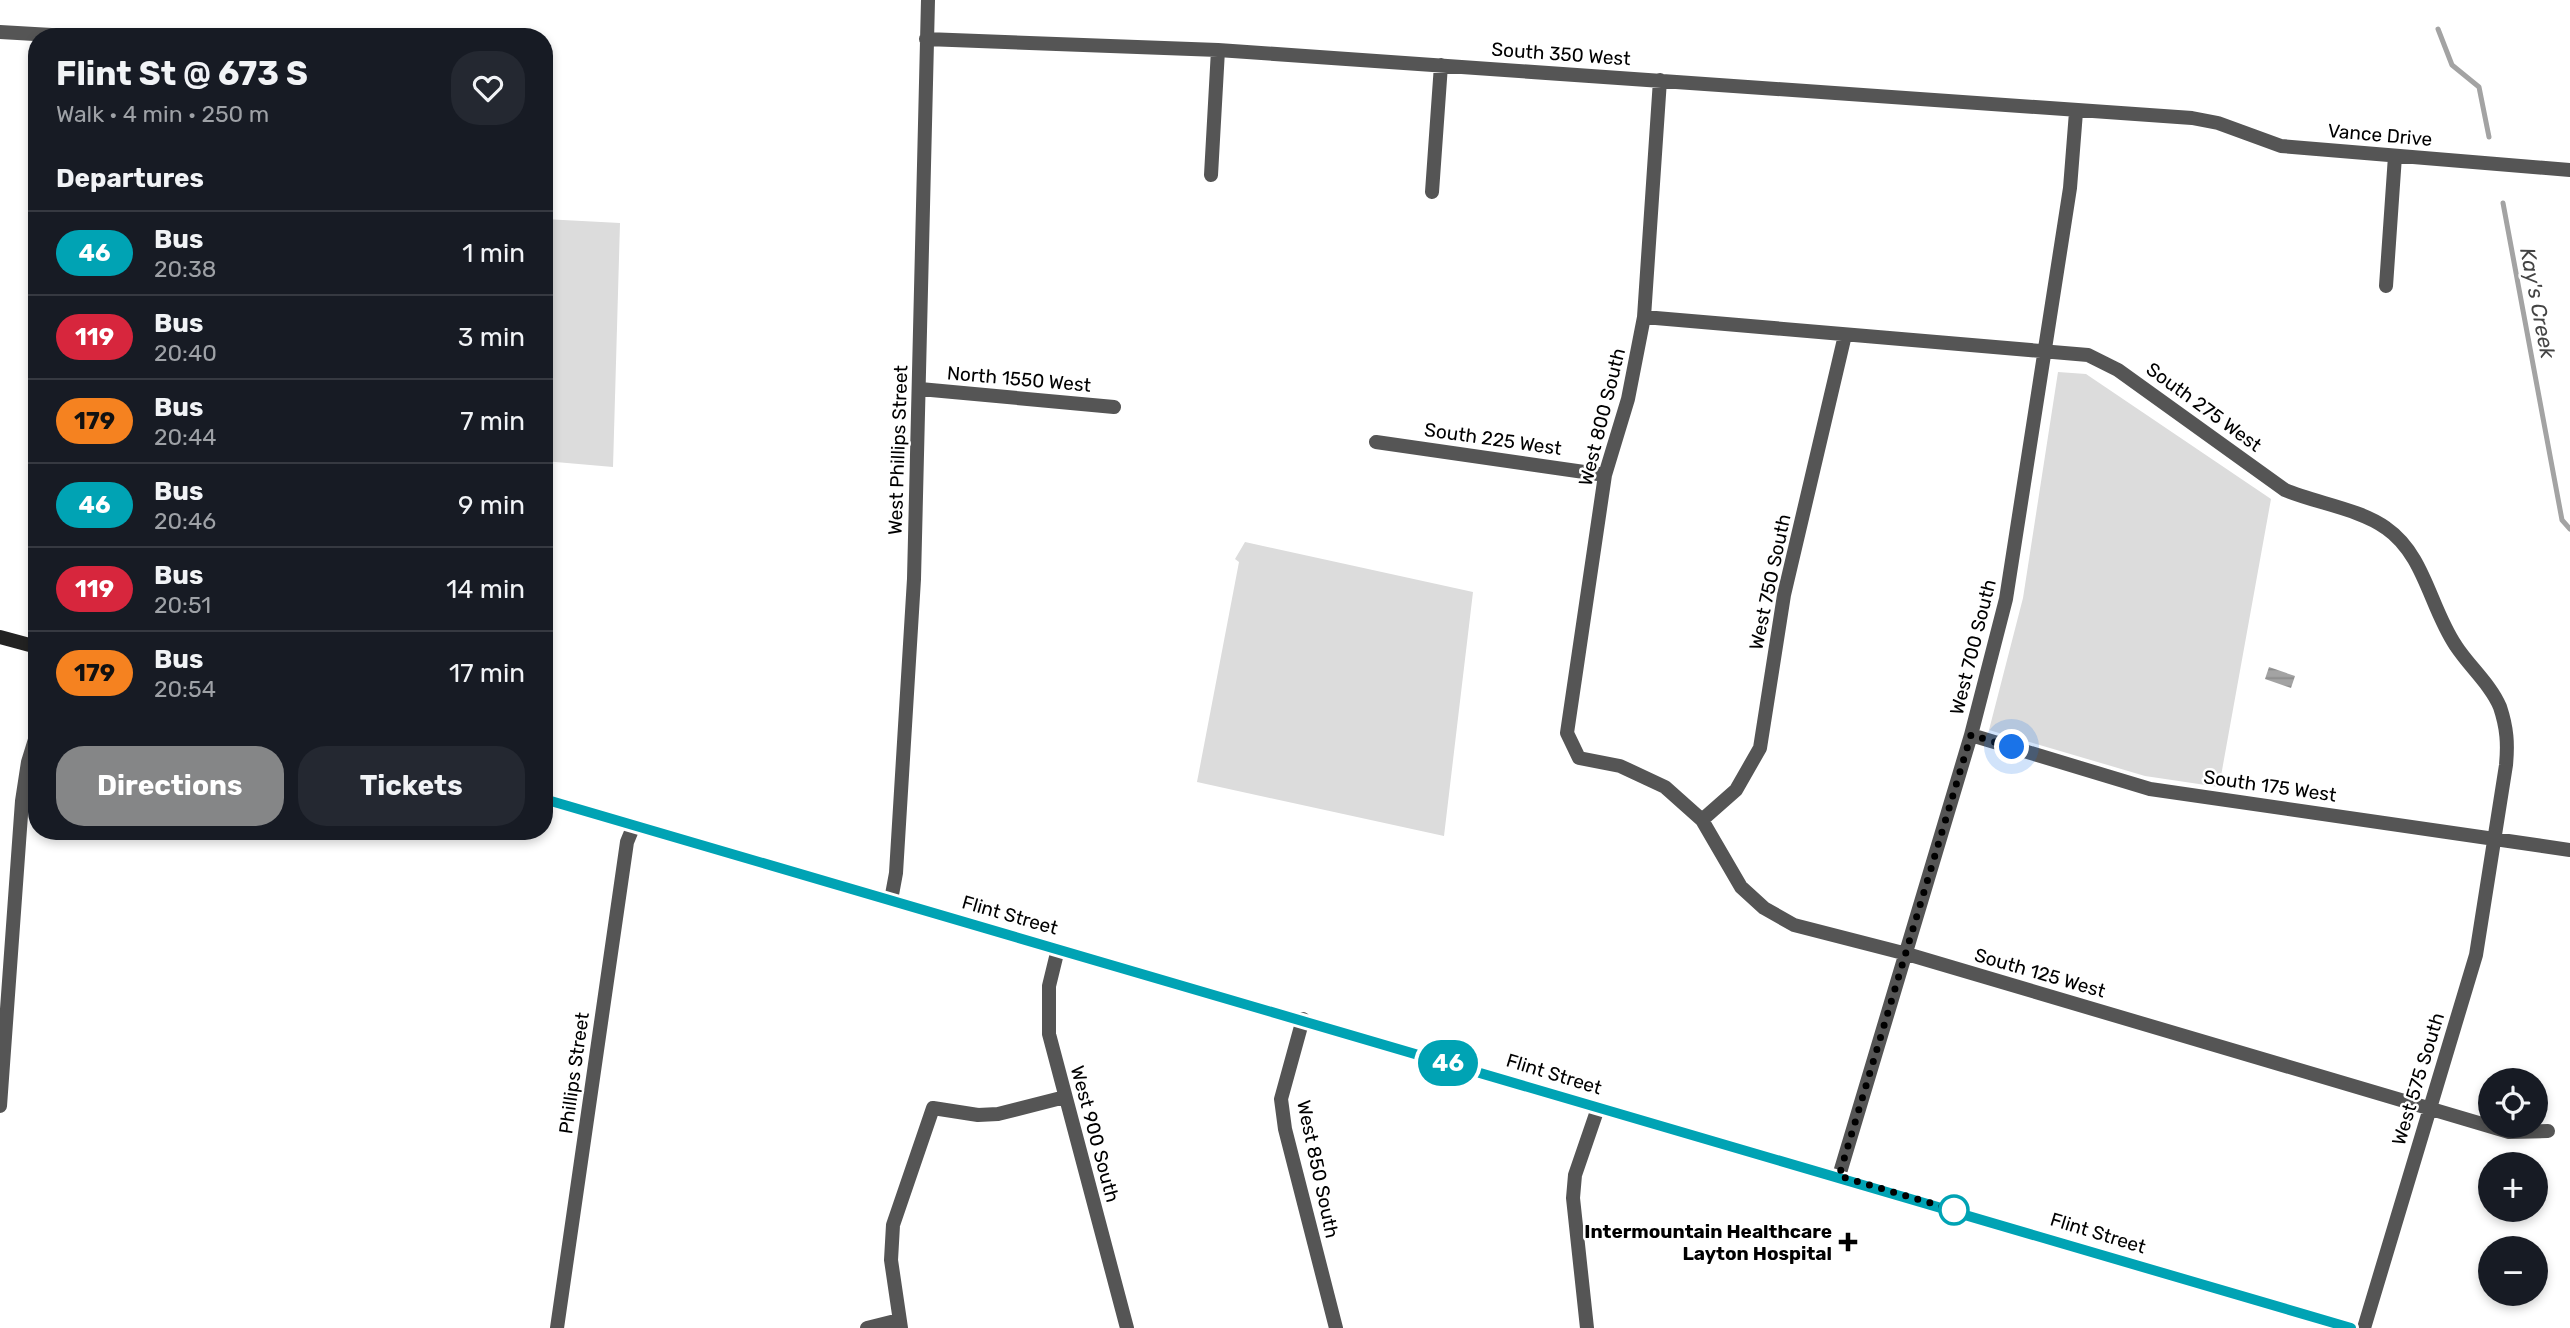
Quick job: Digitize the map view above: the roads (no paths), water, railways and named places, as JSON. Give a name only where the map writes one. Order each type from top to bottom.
[{"type":"street","name":"West Phillips Street","points":[[891,900],[896,873],[914,579],[928,0]]},
{"type":"street","points":[[0,32],[28,34]]},
{"type":"street","name":"South 350 West","points":[[926,39],[1218,50],[2192,118]]},
{"type":"street","points":[[1210,175],[1218,50]]},
{"type":"street","points":[[1432,192],[1441,65]]},
{"type":"street","name":"West 800 South","points":[[1580,758],[1567,733],[1605,475],[1628,399],[1644,317],[1660,80]]},
{"type":"street","name":"West 700 South","points":[[1839,1176],[1971,735],[2006,599],[2047,349],[2070,188],[2076,112]]},
{"type":"street","name":"Vance Drive","points":[[2192,118],[2218,123],[2281,146],[2570,170]]},
{"type":"street","points":[[2386,286],[2395,156]]},
{"type":"street","name":"South 275 West","points":[[1644,317],[2047,349],[2088,355],[2118,370],[2286,489],[2313,502],[2362,516],[2383,526],[2402,541],[2420,569],[2449,634],[2498,704],[2508,734],[2506,765],[2494,838]]},
{"type":"street","name":"West 750 South","points":[[1702,820],[1736,790],[1760,748],[1784,595],[1845,335]]},
{"type":"street","name":"North 1550 West","points":[[919,389],[1114,407]]},
{"type":"street","name":"South 225 West","points":[[1376,442],[1605,475]]},
{"type":"street","points":[[0,637],[28,645]]},
{"type":"street","name":"South 175 West","points":[[1971,735],[2150,789],[2570,850]]},
{"type":"street","name":"South 125 West","points":[[1580,758],[1620,766],[1665,787],[1702,820],[1741,887],[1763,908],[1794,925],[1907,954],[2478,1123]]},
{"type":"street","points":[[0,1106],[7,909],[28,762]]},
{"type":"street","name":"Flint Street","points":[[553,802],[2351,1328]]},
{"type":"street","name":"Phillips Street","points":[[556,1328],[627,842],[634,825]]},
{"type":"street","name":"West 575 South","points":[[2364,1328],[2476,955],[2494,838]]},
{"type":"street","name":"West 900 South","points":[[1058,949],[1049,986],[1049,1034],[1127,1328]]},
{"type":"street","name":"West 850 South","points":[[1303,1019],[1281,1099],[1285,1129],[1336,1328]]},
{"type":"street","points":[[867,1328],[900,1324],[891,1260],[893,1225],[933,1108],[978,1115],[998,1114],[1065,1097]]},
{"type":"street","points":[[1587,1328],[1573,1198],[1575,1175],[1598,1108]]},
{"type":"waterway","name":"Kay's Creek","points":[[2438,29],[2452,65],[2479,87],[2489,137]]},
{"type":"waterway","name":"Kay's Creek","points":[[2503,203],[2562,520],[2570,529]]},
{"type":"place","name":"Intermountain Healthcare Layton Hospital","points":[[1848,1242]]}]
